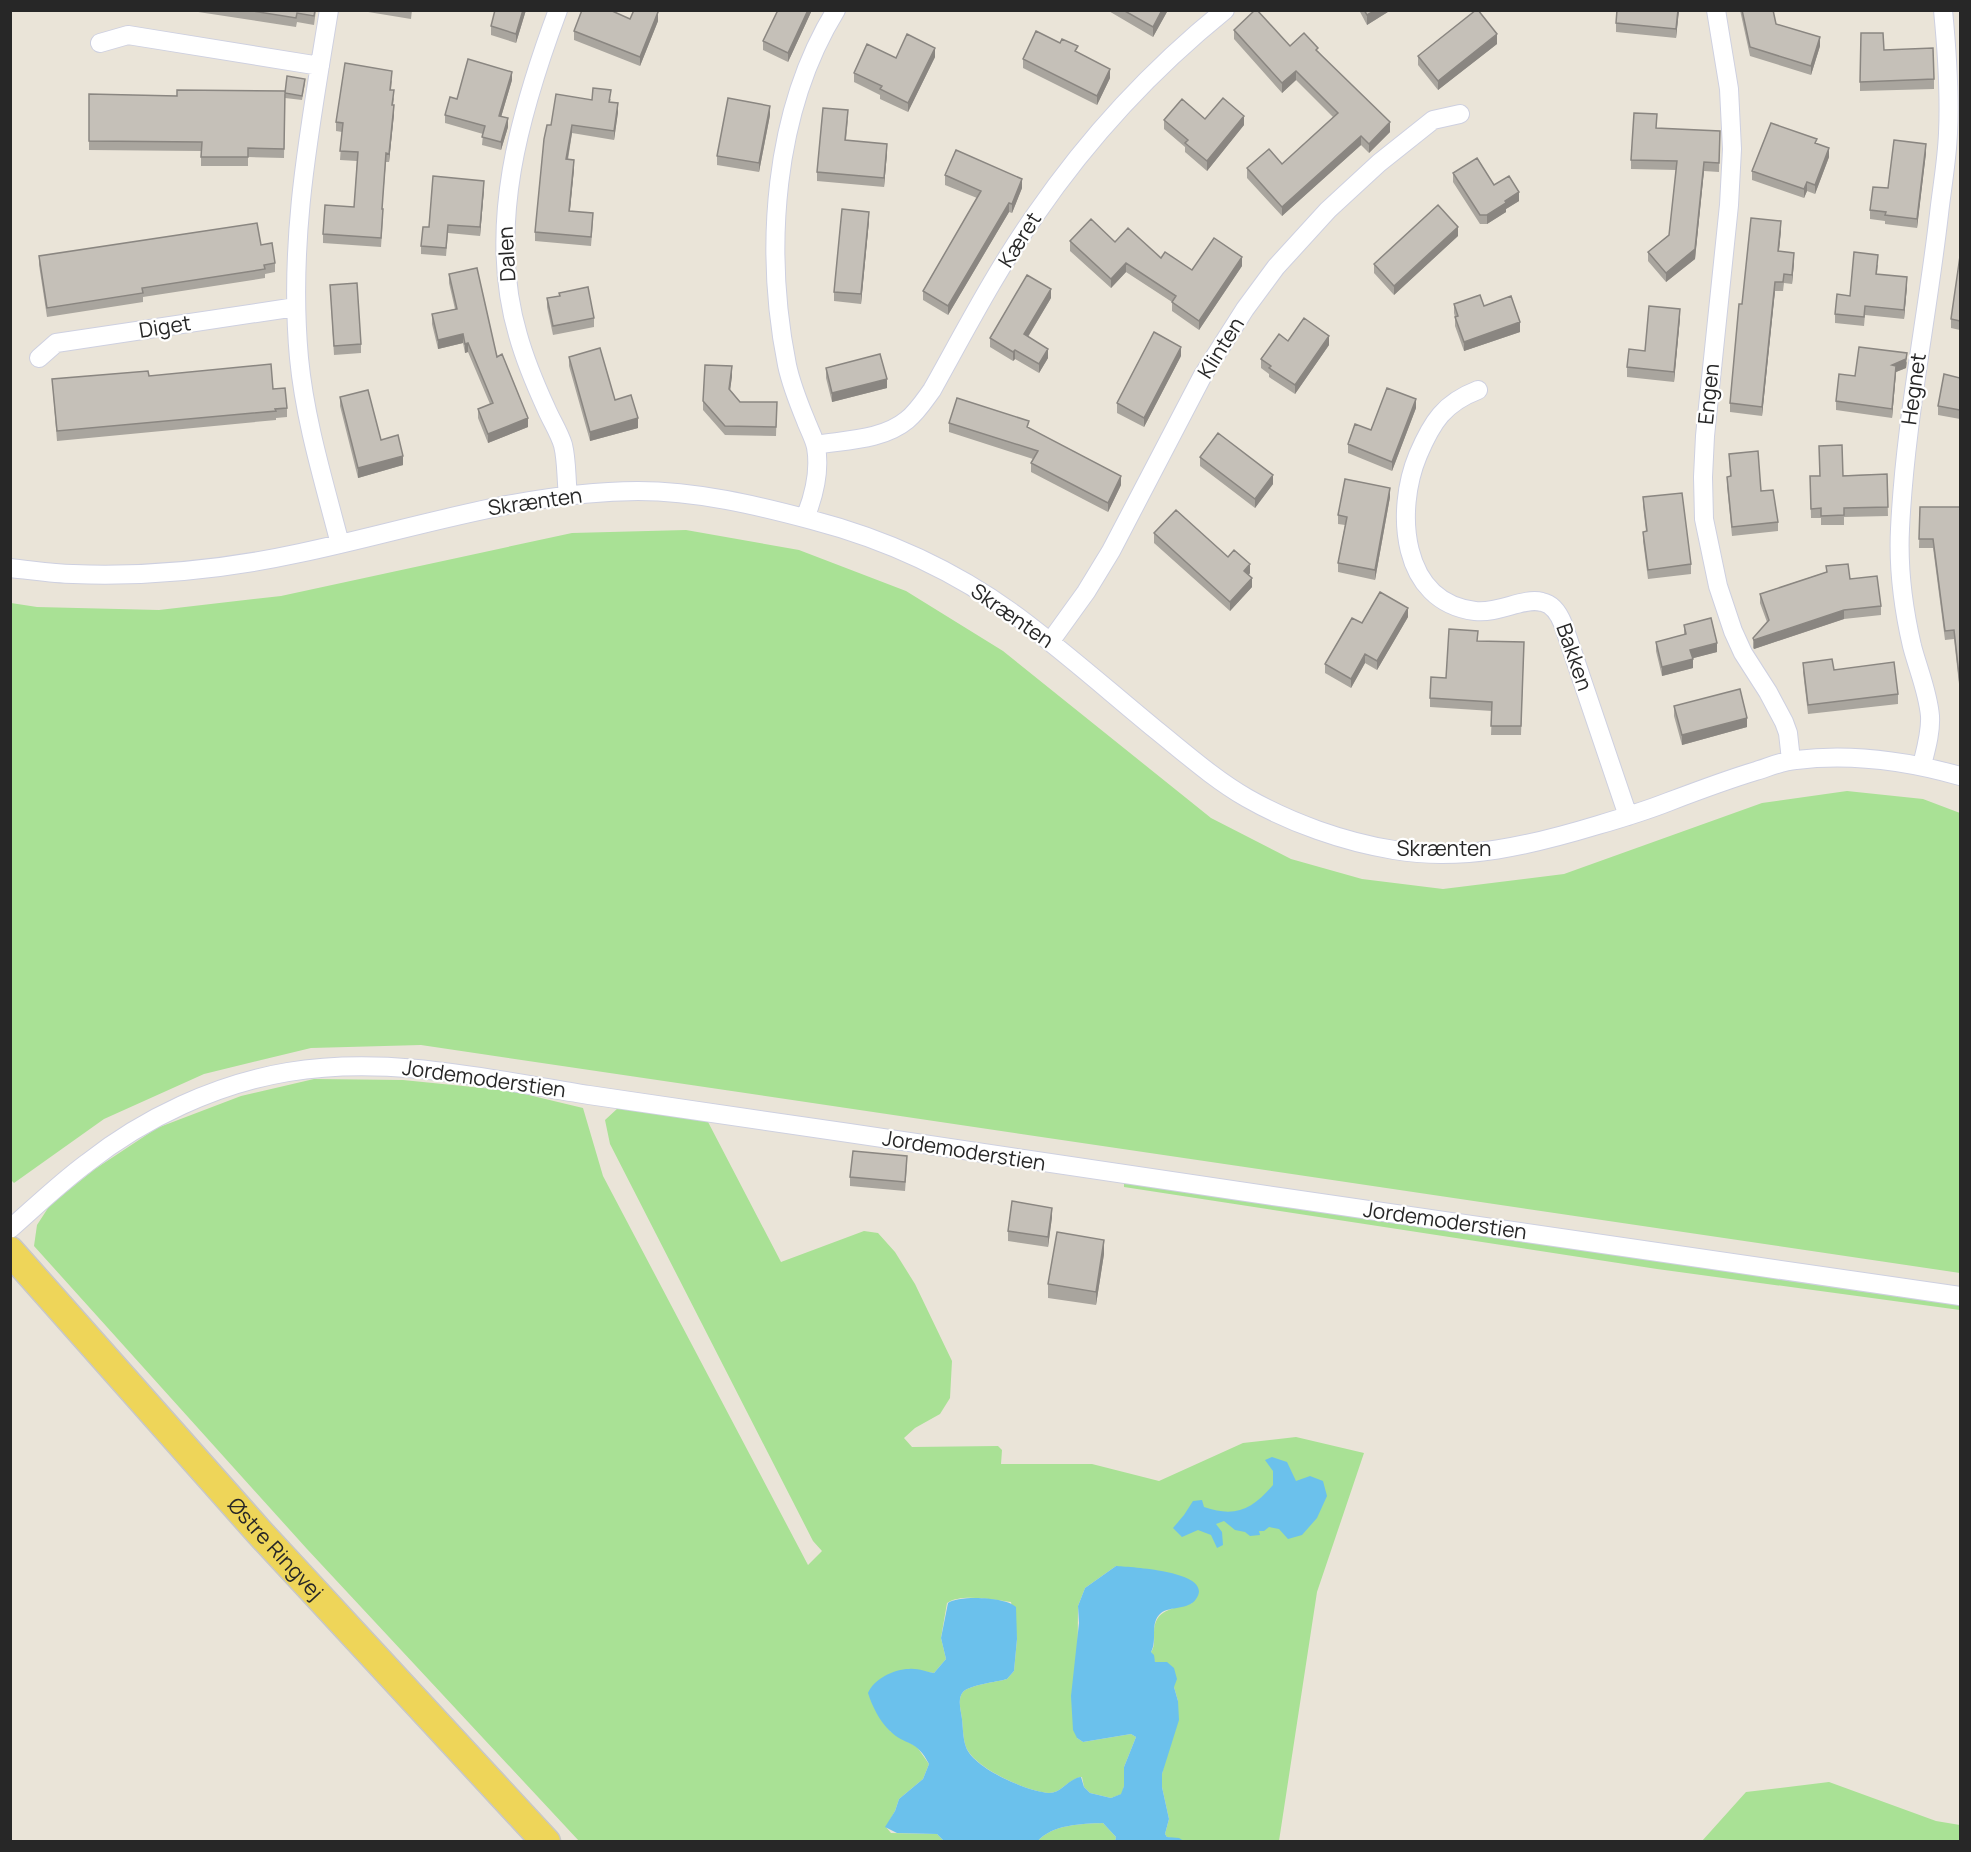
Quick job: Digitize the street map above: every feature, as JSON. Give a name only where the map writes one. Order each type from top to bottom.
[{"type":"main road","name":"Østre Ringvej","points":[[10,1251],[260,1533],[546,1842]]},
{"type":"street","points":[[329,10],[303,166],[297,242],[296,307],[299,359],[305,402],[340,544]]},
{"type":"street","name":"Dalen","points":[[558,10],[541,56],[527,105],[511,178],[505,221],[505,261],[517,333],[531,375],[562,445],[568,495]]},
{"type":"street","points":[[805,518],[818,466],[816,445],[798,401],[785,356],[780,321],[777,217],[790,123],[807,68],[836,10]]},
{"type":"street","name":"Kæret","points":[[816,445],[879,434],[896,428],[908,420],[932,390],[1035,215],[1077,158],[1150,77],[1225,10]]},
{"type":"street","name":"Engen","points":[[1716,10],[1729,89],[1732,149],[1729,205],[1705,436],[1702,477],[1704,519],[1718,586],[1733,631],[1743,653],[1784,722],[1788,733],[1791,760]]},
{"type":"street","name":"Hegnet","points":[[1922,765],[1930,728],[1930,716],[1904,608],[1900,529],[1907,439],[1948,135],[1948,64],[1943,10]]},
{"type":"street","points":[[100,43],[128,35],[320,66]]},
{"type":"street","name":"Klinten","points":[[1050,642],[1086,592],[1111,551],[1203,375],[1245,309],[1276,267],[1328,210],[1379,163],[1433,120],[1460,114]]},
{"type":"street","name":"Diget","points":[[39,358],[56,343],[296,307]]},
{"type":"street","name":"Bakken","points":[[1478,390],[1461,397],[1447,407],[1431,429],[1417,459],[1407,495],[1406,515],[1407,534],[1413,558],[1422,580],[1430,590],[1454,606],[1474,611],[1493,612],[1534,601],[1548,604],[1555,609],[1563,624],[1628,816]]},
{"type":"street","name":"Skrænten","points":[[10,568],[71,574],[197,570],[249,563],[340,544],[474,511],[568,495],[639,491],[677,494],[714,498],[845,529],[933,566],[960,580],[1014,615],[1190,757],[1247,798],[1291,820],[1355,841],[1395,851],[1470,852],[1513,848],[1628,816],[1716,783],[1791,760],[1869,758],[1922,765],[1960,776]]},
{"type":"street","name":"Jordemoderstien","points":[[10,1229],[86,1163],[155,1119],[222,1090],[255,1079],[285,1072],[363,1065],[441,1071],[1105,1172],[1960,1296]]},
{"type":"green space","points":[[686,530],[799,550],[906,591],[1003,651],[1211,818],[1291,859],[1362,879],[1443,889],[1564,874],[1762,803],[1847,791],[1923,799],[1960,813],[1960,1273],[421,1045],[311,1048],[204,1074],[104,1119],[14,1183],[10,1179],[11,603],[37,607],[159,610],[281,596],[572,533]]},
{"type":"green space","points":[[314,1079],[403,1080],[512,1091],[583,1108],[603,1176],[808,1565],[822,1551],[813,1541],[610,1144],[605,1120],[618,1108],[707,1120],[781,1262],[864,1231],[878,1233],[895,1252],[915,1284],[952,1361],[950,1398],[940,1414],[915,1428],[904,1438],[912,1447],[998,1446],[1002,1450],[1001,1464],[1092,1464],[1159,1481],[1243,1443],[1296,1437],[1364,1453],[1317,1592],[1279,1841],[1184,1841],[1167,1837],[1165,1834],[1169,1819],[1162,1787],[1162,1774],[1178,1701],[1174,1687],[1155,1662],[1151,1652],[1157,1619],[1166,1611],[1192,1603],[1116,1566],[1085,1588],[1078,1606],[1077,1738],[1083,1742],[1131,1734],[1136,1737],[1124,1767],[1122,1794],[1111,1798],[1090,1793],[1084,1787],[1082,1777],[1054,1792],[1040,1792],[1016,1784],[990,1771],[971,1755],[964,1741],[961,1695],[971,1687],[1007,1679],[1014,1671],[1017,1639],[1011,1602],[961,1598],[947,1603],[941,1638],[946,1659],[934,1673],[909,1669],[890,1731],[917,1747],[929,1764],[923,1779],[899,1799],[886,1827],[891,1833],[937,1834],[944,1841],[579,1841],[307,1549],[34,1246],[37,1225],[50,1205],[95,1169],[157,1128],[241,1096]]},
{"type":"green space","points":[[1124,1182],[1960,1303],[1960,1310],[1657,1269],[1124,1187]]},
{"type":"green space","points":[[1829,1782],[1936,1821],[1960,1825],[1960,1841],[1702,1841],[1746,1792]]},
{"type":"green space","points":[[1103,1823],[1116,1837],[1115,1841],[1037,1842],[1043,1836],[1059,1828]]},
{"type":"water","points":[[1272,1457],[1287,1462],[1296,1481],[1310,1476],[1323,1481],[1327,1496],[1317,1518],[1302,1535],[1288,1539],[1279,1529],[1269,1527],[1264,1531],[1259,1531],[1260,1535],[1250,1536],[1245,1532],[1235,1530],[1224,1521],[1216,1524],[1222,1532],[1223,1545],[1217,1548],[1211,1535],[1198,1530],[1182,1537],[1173,1528],[1193,1501],[1202,1500],[1204,1507],[1225,1512],[1243,1509],[1258,1500],[1273,1485],[1273,1471],[1265,1460]]},
{"type":"water","points":[[1116,1566],[1168,1572],[1194,1582],[1199,1590],[1196,1599],[1189,1605],[1165,1611],[1157,1617],[1151,1652],[1155,1662],[1167,1662],[1174,1668],[1177,1679],[1174,1687],[1178,1701],[1179,1720],[1162,1774],[1162,1787],[1169,1819],[1165,1834],[1167,1837],[1184,1841],[1115,1841],[1116,1837],[1103,1823],[1059,1828],[1043,1836],[1037,1842],[944,1841],[937,1834],[897,1833],[885,1827],[899,1799],[923,1779],[929,1764],[920,1750],[895,1736],[886,1727],[877,1714],[868,1693],[880,1679],[903,1669],[934,1673],[946,1659],[941,1638],[948,1603],[954,1600],[993,1599],[1016,1607],[1017,1639],[1014,1671],[1007,1679],[966,1690],[960,1698],[964,1741],[971,1755],[1002,1778],[1040,1792],[1054,1792],[1081,1777],[1084,1787],[1090,1793],[1111,1798],[1121,1794],[1124,1786],[1124,1767],[1136,1737],[1131,1734],[1083,1742],[1077,1738],[1073,1730],[1071,1696],[1079,1623],[1078,1606],[1085,1588]]},
{"type":"building","points":[[247,10],[315,10],[314,16],[297,13],[296,18]]},
{"type":"building","points":[[495,10],[523,10],[516,34],[491,26]]},
{"type":"building","points":[[582,10],[610,10],[630,19],[634,10],[657,10],[658,12],[640,57],[574,31]]},
{"type":"building","points":[[778,10],[808,10],[788,53],[763,41]]},
{"type":"building","points":[[1123,10],[1162,10],[1153,27]]},
{"type":"building","points":[[1255,10],[1290,46],[1304,33],[1318,48],[1316,50],[1390,122],[1369,144],[1361,136],[1282,207],[1247,168],[1269,149],[1282,164],[1338,113],[1296,71],[1282,83],[1234,30]]},
{"type":"building","points":[[1364,10],[1376,10],[1367,15]]},
{"type":"building","points":[[1476,10],[1497,34],[1438,81],[1418,56]]},
{"type":"building","points":[[1617,10],[1678,10],[1676,29],[1616,23]]},
{"type":"building","points":[[1742,10],[1773,10],[1776,24],[1820,37],[1811,66],[1750,47]]},
{"type":"building","points":[[1036,31],[1060,43],[1062,39],[1078,46],[1075,51],[1110,69],[1097,96],[1023,59]]},
{"type":"building","points":[[1861,33],[1883,33],[1884,50],[1933,48],[1934,79],[1860,82]]},
{"type":"building","points":[[907,34],[935,48],[908,103],[880,89],[882,86],[854,73],[867,44],[896,58]]},
{"type":"building","points":[[468,59],[512,72],[499,116],[508,118],[501,142],[482,137],[485,126],[445,115],[450,97],[457,99]]},
{"type":"building","points":[[345,63],[392,71],[390,90],[394,90],[392,105],[394,105],[389,154],[386,153],[381,238],[323,234],[325,205],[354,207],[358,152],[340,151],[343,123],[336,122]]},
{"type":"building","points":[[287,76],[305,79],[302,96],[285,93]]},
{"type":"building","points":[[593,88],[611,90],[609,102],[618,103],[614,131],[572,125],[566,159],[574,160],[569,211],[593,213],[591,237],[535,232],[544,139],[547,125],[551,125],[556,94],[592,100]]},
{"type":"building","points":[[177,90],[285,91],[284,149],[248,148],[248,157],[201,157],[202,142],[89,141],[89,94],[177,96]]},
{"type":"building","points":[[728,98],[770,106],[759,163],[717,156]]},
{"type":"building","points":[[1223,98],[1244,116],[1207,161],[1185,143],[1188,140],[1164,120],[1182,99],[1205,119]]},
{"type":"building","points":[[823,108],[848,110],[845,140],[887,144],[884,178],[817,172]]},
{"type":"building","points":[[1634,113],[1657,114],[1656,128],[1720,131],[1719,163],[1704,162],[1695,249],[1666,273],[1648,252],[1669,235],[1677,161],[1631,160]]},
{"type":"building","points":[[1771,123],[1817,139],[1815,143],[1829,148],[1815,185],[1807,182],[1804,189],[1752,171]]},
{"type":"building","points":[[1894,140],[1926,144],[1917,219],[1885,215],[1886,212],[1870,210],[1873,187],[1888,188]]},
{"type":"building","points":[[956,150],[1022,179],[1012,204],[1009,203],[948,306],[923,291],[981,191],[945,175]]},
{"type":"building","points":[[1477,158],[1494,185],[1509,176],[1519,192],[1487,215],[1480,215],[1453,173]]},
{"type":"building","points":[[433,176],[484,181],[480,227],[448,225],[446,248],[421,246],[423,227],[429,227]]},
{"type":"building","points":[[1438,205],[1458,227],[1394,286],[1374,264]]},
{"type":"building","points":[[842,209],[869,212],[861,294],[834,292]]},
{"type":"building","points":[[1751,218],[1781,221],[1778,251],[1794,253],[1792,275],[1784,274],[1783,282],[1775,282],[1762,407],[1730,403],[1739,304],[1742,304]]},
{"type":"building","points":[[1091,219],[1115,242],[1128,228],[1161,258],[1165,252],[1192,270],[1214,238],[1242,257],[1199,321],[1172,302],[1176,296],[1126,263],[1111,279],[1070,241]]},
{"type":"building","points":[[257,223],[261,245],[272,243],[275,263],[264,265],[265,269],[142,288],[143,293],[47,308],[39,256]]},
{"type":"building","points":[[1854,252],[1878,255],[1876,274],[1907,277],[1904,310],[1865,306],[1864,317],[1835,314],[1837,294],[1850,296]]},
{"type":"building","points":[[1960,256],[1960,321],[1951,319]]},
{"type":"building","points":[[477,268],[497,357],[502,354],[528,418],[488,434],[478,409],[493,403],[468,343],[465,344],[463,334],[438,340],[432,314],[457,309],[449,274]]},
{"type":"building","points":[[1027,275],[1051,289],[1024,334],[1048,349],[1039,364],[990,338]]},
{"type":"building","points":[[357,283],[361,344],[334,346],[330,285]]},
{"type":"building","points":[[588,287],[594,318],[553,326],[547,298]]},
{"type":"building","points":[[1480,295],[1484,306],[1511,296],[1520,322],[1464,342],[1455,317],[1458,316],[1454,304]]},
{"type":"building","points":[[1649,306],[1680,309],[1674,372],[1627,367],[1629,349],[1645,351]]},
{"type":"building","points":[[1304,318],[1329,336],[1295,385],[1269,368],[1271,366],[1261,359],[1279,334],[1288,341]]},
{"type":"building","points":[[1154,332],[1181,347],[1144,418],[1117,403]]},
{"type":"building","points":[[1859,347],[1907,353],[1906,359],[1892,365],[1896,366],[1892,409],[1836,401],[1839,374],[1855,376]]},
{"type":"building","points":[[600,348],[615,400],[631,395],[638,418],[590,432],[569,357]]},
{"type":"building","points":[[880,354],[887,379],[832,393],[826,368]]},
{"type":"building","points":[[271,364],[273,389],[285,388],[287,408],[275,409],[276,411],[57,431],[52,379],[148,371],[149,376]]},
{"type":"building","points":[[705,365],[732,366],[729,389],[740,402],[777,402],[776,427],[725,426],[703,401]]},
{"type":"building","points":[[1944,374],[1960,378],[1960,410],[1938,406]]},
{"type":"building","points":[[1387,388],[1416,399],[1392,462],[1348,444],[1355,424],[1371,430]]},
{"type":"building","points":[[368,390],[381,440],[398,435],[403,456],[358,468],[340,397]]},
{"type":"building","points":[[957,398],[1029,421],[1027,427],[1121,476],[1108,503],[1031,463],[1038,451],[949,423]]},
{"type":"building","points":[[1218,433],[1273,475],[1255,499],[1200,457]]},
{"type":"building","points":[[1842,445],[1843,476],[1887,474],[1888,507],[1844,508],[1844,515],[1821,516],[1821,508],[1811,509],[1810,476],[1820,476],[1819,446]]},
{"type":"building","points":[[1758,451],[1761,491],[1773,490],[1778,522],[1732,527],[1727,477],[1731,476],[1729,454]]},
{"type":"building","points":[[1345,479],[1390,488],[1375,570],[1338,563],[1347,517],[1338,515]]},
{"type":"building","points":[[1682,493],[1691,564],[1648,570],[1643,532],[1647,531],[1643,497]]},
{"type":"building","points":[[1920,507],[1960,507],[1960,684],[1954,630],[1945,631],[1933,539],[1919,539]]},
{"type":"building","points":[[1176,510],[1228,557],[1234,550],[1250,564],[1244,571],[1252,578],[1230,602],[1154,533]]},
{"type":"building","points":[[1848,564],[1850,579],[1877,576],[1881,606],[1844,610],[1754,640],[1753,638],[1769,620],[1760,594],[1827,572],[1826,566]]},
{"type":"building","points":[[1380,592],[1408,608],[1377,661],[1365,654],[1351,679],[1325,664],[1352,618],[1362,623]]},
{"type":"building","points":[[1711,618],[1717,643],[1690,650],[1693,659],[1662,667],[1656,642],[1686,634],[1684,625]]},
{"type":"building","points":[[1449,629],[1478,631],[1477,641],[1524,642],[1521,726],[1491,726],[1492,702],[1430,698],[1431,677],[1446,678]]},
{"type":"building","points":[[1832,659],[1834,670],[1894,662],[1898,694],[1808,705],[1803,663]]},
{"type":"building","points":[[1740,689],[1747,718],[1682,735],[1674,706]]},
{"type":"building","points":[[853,1151],[907,1156],[905,1182],[850,1177]]},
{"type":"building","points":[[1012,1201],[1052,1208],[1048,1237],[1008,1231]]},
{"type":"building","points":[[1057,1232],[1104,1240],[1096,1292],[1048,1284]]}]
